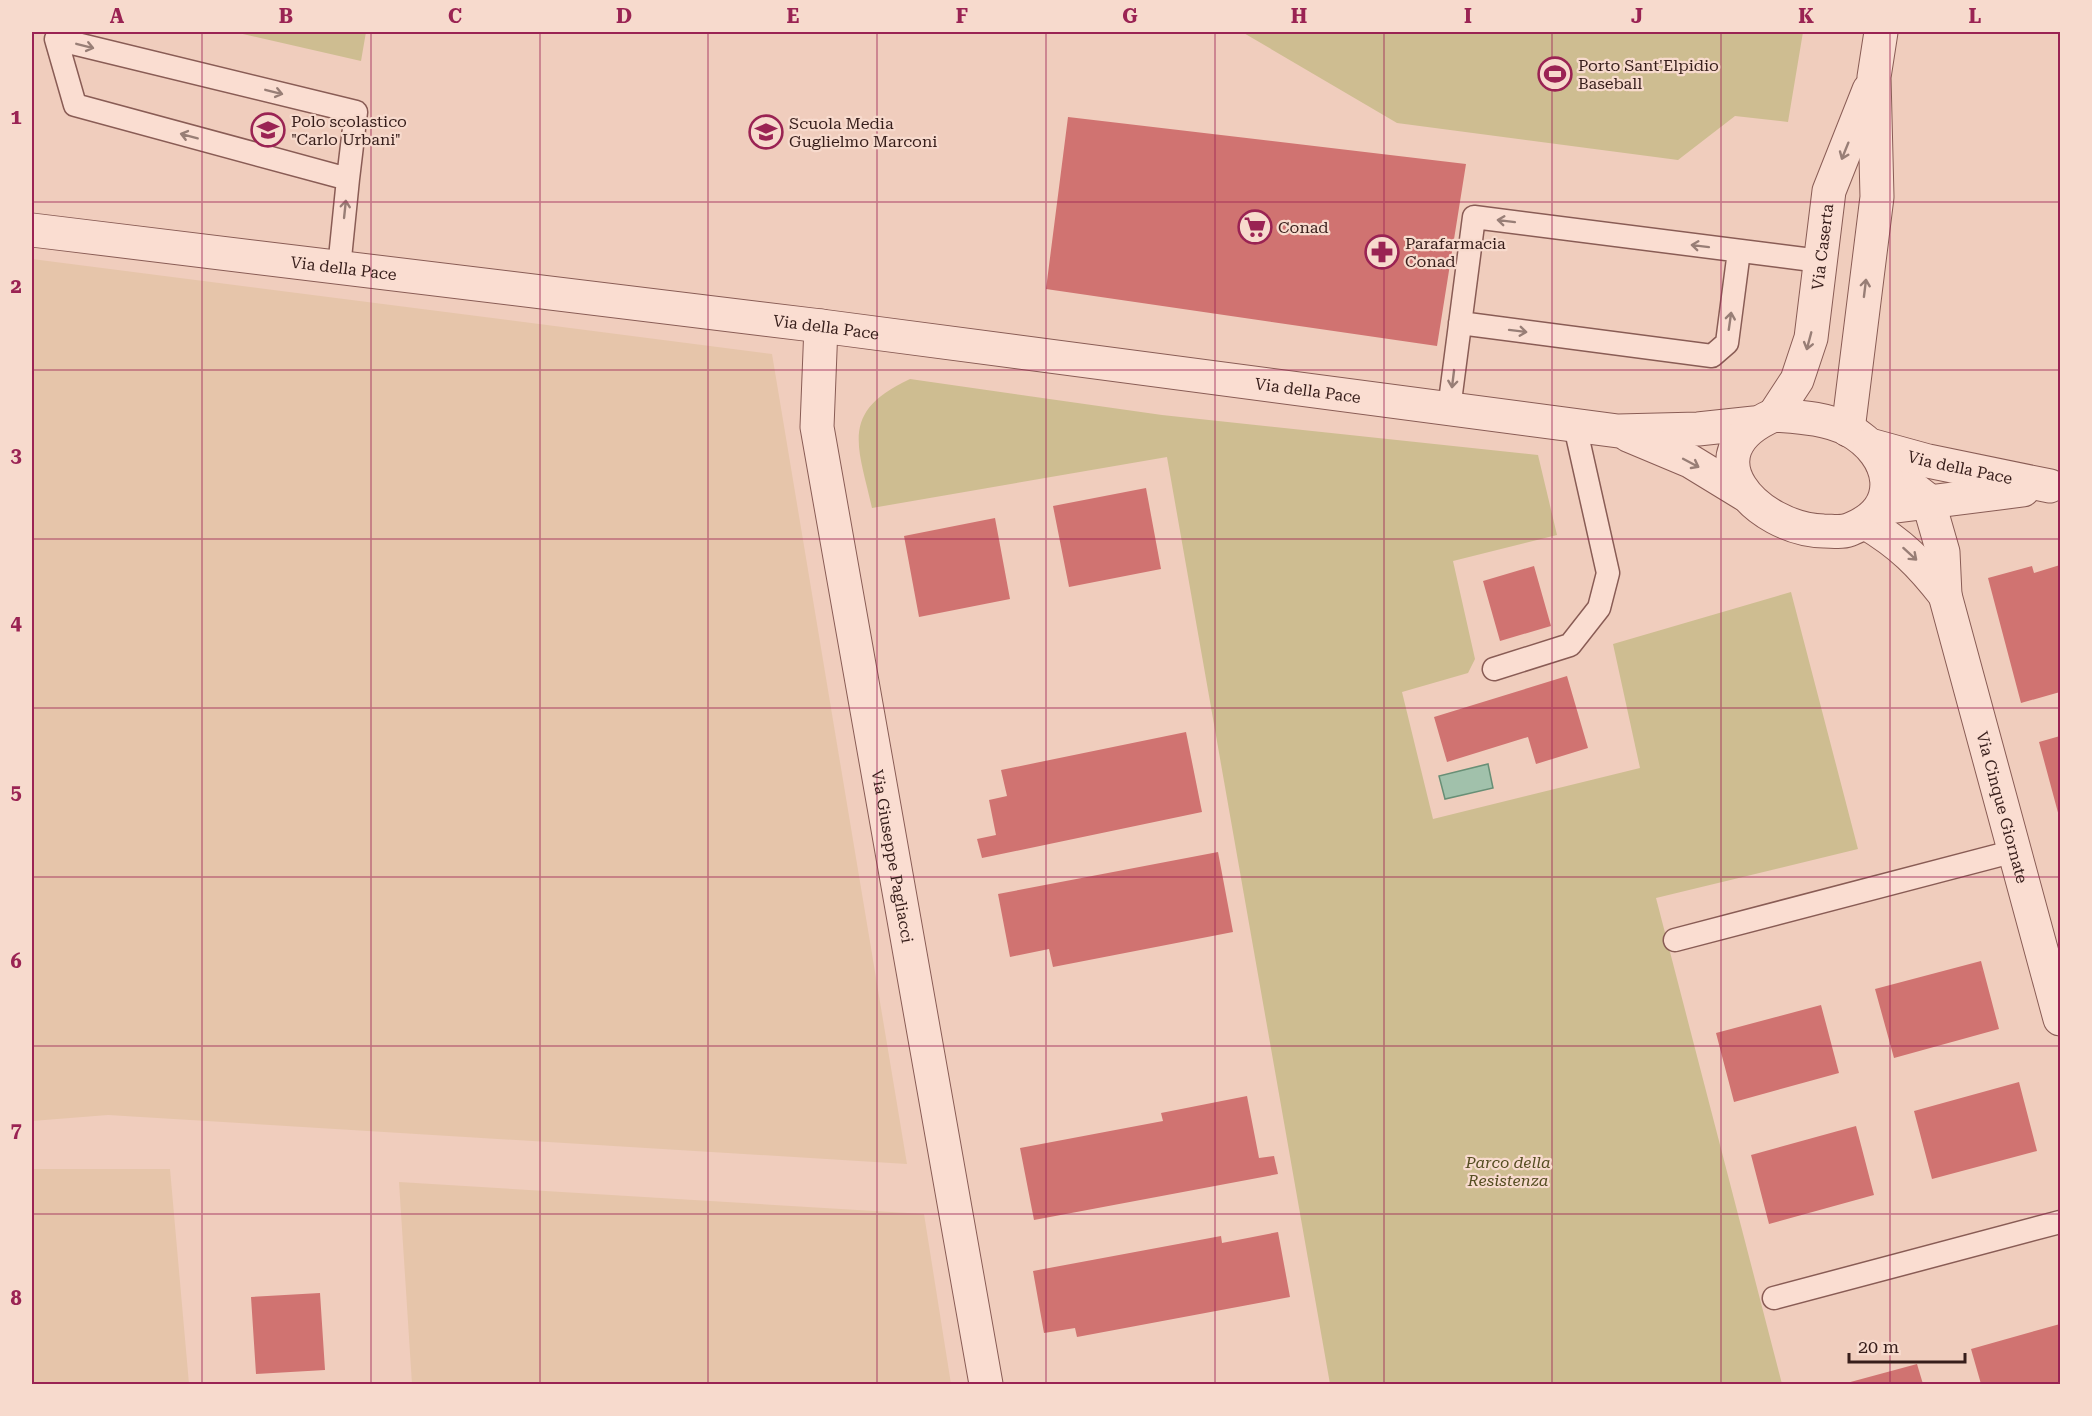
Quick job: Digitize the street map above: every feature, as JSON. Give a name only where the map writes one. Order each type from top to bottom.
[{"type":"street","name":"Via Caserta","points":[[1867,446],[1877,197],[1874,77],[1881,32]]},
{"type":"street","name":"Via Caserta","points":[[1764,419],[1797,380],[1811,338],[1829,191],[1874,77]]},
{"type":"street","name":"Via della Pace","points":[[32,230],[821,326],[1618,431],[1698,429],[1764,419]]},
{"type":"street","name":"Via Giuseppe Pagliacci","points":[[821,326],[817,427],[986,1384]]},
{"type":"street","points":[[1867,446],[1888,487],[1874,516],[1846,531],[1814,530],[1788,524],[1762,511],[1744,494],[1734,473],[1734,454],[1741,437],[1764,419],[1812,418],[1867,446],[1928,500]]},
{"type":"street","name":"Via della Pace","points":[[1618,431],[1690,461],[1744,494]]},
{"type":"street","name":"Via della Pace","points":[[1867,446],[1928,461],[2055,486]]},
{"type":"street","name":"Via della Pace","points":[[1874,516],[1928,500],[2055,486]]},
{"type":"street","name":"Via Cinque Giornate","points":[[1928,500],[1943,552],[1945,595],[2061,1019]]},
{"type":"street","name":"Via Cinque Giornate","points":[[1874,516],[1945,595]]},
{"type":"lane","points":[[339,268],[356,112],[56,39],[75,105],[348,179]]},
{"type":"lane","points":[[1449,409],[1474,217],[1820,261]]},
{"type":"lane","points":[[1460,323],[1712,356],[1727,343],[1739,251]]},
{"type":"lane","points":[[1494,669],[1570,645],[1599,608],[1608,573],[1575,426]]},
{"type":"lane","points":[[1675,940],[2015,851]]},
{"type":"lane","points":[[1774,1298],[2061,1222]]},
{"type":"shaded area","points":[[32,259],[772,354],[907,1164],[108,1115],[32,1121]]},
{"type":"shaded area","points":[[1488,764],[1493,788],[1445,799],[1439,776]]},
{"type":"shaded area","points":[[32,1169],[170,1169],[189,1384],[32,1384]]},
{"type":"shaded area","points":[[399,1182],[924,1214],[951,1384],[412,1384]]},
{"type":"green space","points":[[234,32],[366,32],[361,61]]},
{"type":"green space","name":"Porto Sant'Elpidio Baseball","points":[[1242,32],[1803,32],[1788,122],[1735,116],[1678,160],[1397,123]]},
{"type":"green space","name":"Parco della Resistenza","points":[[910,379],[1162,415],[1538,455],[1557,535],[1453,561],[1475,659],[1468,673],[1402,692],[1433,819],[1640,768],[1613,644],[1791,592],[1858,849],[1656,898],[1782,1384],[1330,1384],[1167,457],[872,508],[859,448],[859,432],[863,418],[872,404],[887,391]]},
{"type":"building","name":"Conad","points":[[1068,117],[1466,164],[1437,346],[1046,289]]},
{"type":"building","points":[[1146,488],[1161,569],[1069,587],[1053,506]]},
{"type":"building","points":[[995,518],[1010,599],[919,617],[904,536]]},
{"type":"building","points":[[2060,565],[2060,692],[2021,703],[1988,578],[2032,566],[2034,573]]},
{"type":"building","points":[[1534,566],[1551,626],[1500,641],[1483,581]]},
{"type":"building","points":[[1567,676],[1588,748],[1536,764],[1528,737],[1447,762],[1434,717]]},
{"type":"building","points":[[1186,732],[1202,812],[982,858],[977,839],[996,835],[989,800],[1007,796],[1001,770]]},
{"type":"building","points":[[2060,736],[2060,820],[2039,742]]},
{"type":"building","points":[[1218,852],[1233,932],[1053,967],[1049,949],[1010,957],[998,894]]},
{"type":"building","points":[[1981,961],[1999,1029],[1894,1058],[1875,989]]},
{"type":"building","points":[[1821,1005],[1839,1073],[1734,1102],[1716,1033]]},
{"type":"building","points":[[2019,1082],[2037,1151],[1932,1179],[1914,1111]]},
{"type":"building","points":[[1247,1096],[1259,1158],[1274,1156],[1278,1174],[1034,1220],[1020,1148],[1163,1121],[1161,1113]]},
{"type":"building","points":[[1856,1126],[1874,1195],[1769,1224],[1751,1155]]},
{"type":"building","points":[[1278,1232],[1290,1297],[1077,1337],[1075,1328],[1044,1333],[1033,1271],[1221,1236],[1222,1243]]},
{"type":"building","points":[[320,1293],[325,1370],[256,1374],[251,1297]]},
{"type":"building","points":[[2060,1324],[2060,1384],[1981,1384],[1971,1349]]},
{"type":"building","points":[[1917,1364],[1923,1384],[1843,1384]]},
{"type":"place","name":"Porto Sant'Elpidio Baseball","points":[[1555,74]]},
{"type":"place","name":"Polo scolastico \"Carlo Urbani\"","points":[[268,130]]},
{"type":"place","name":"Scuola Media Guglielmo Marconi","points":[[766,132]]},
{"type":"place","name":"Conad","points":[[1255,227]]},
{"type":"place","name":"Parafarmacia Conad","points":[[1382,252]]}]
